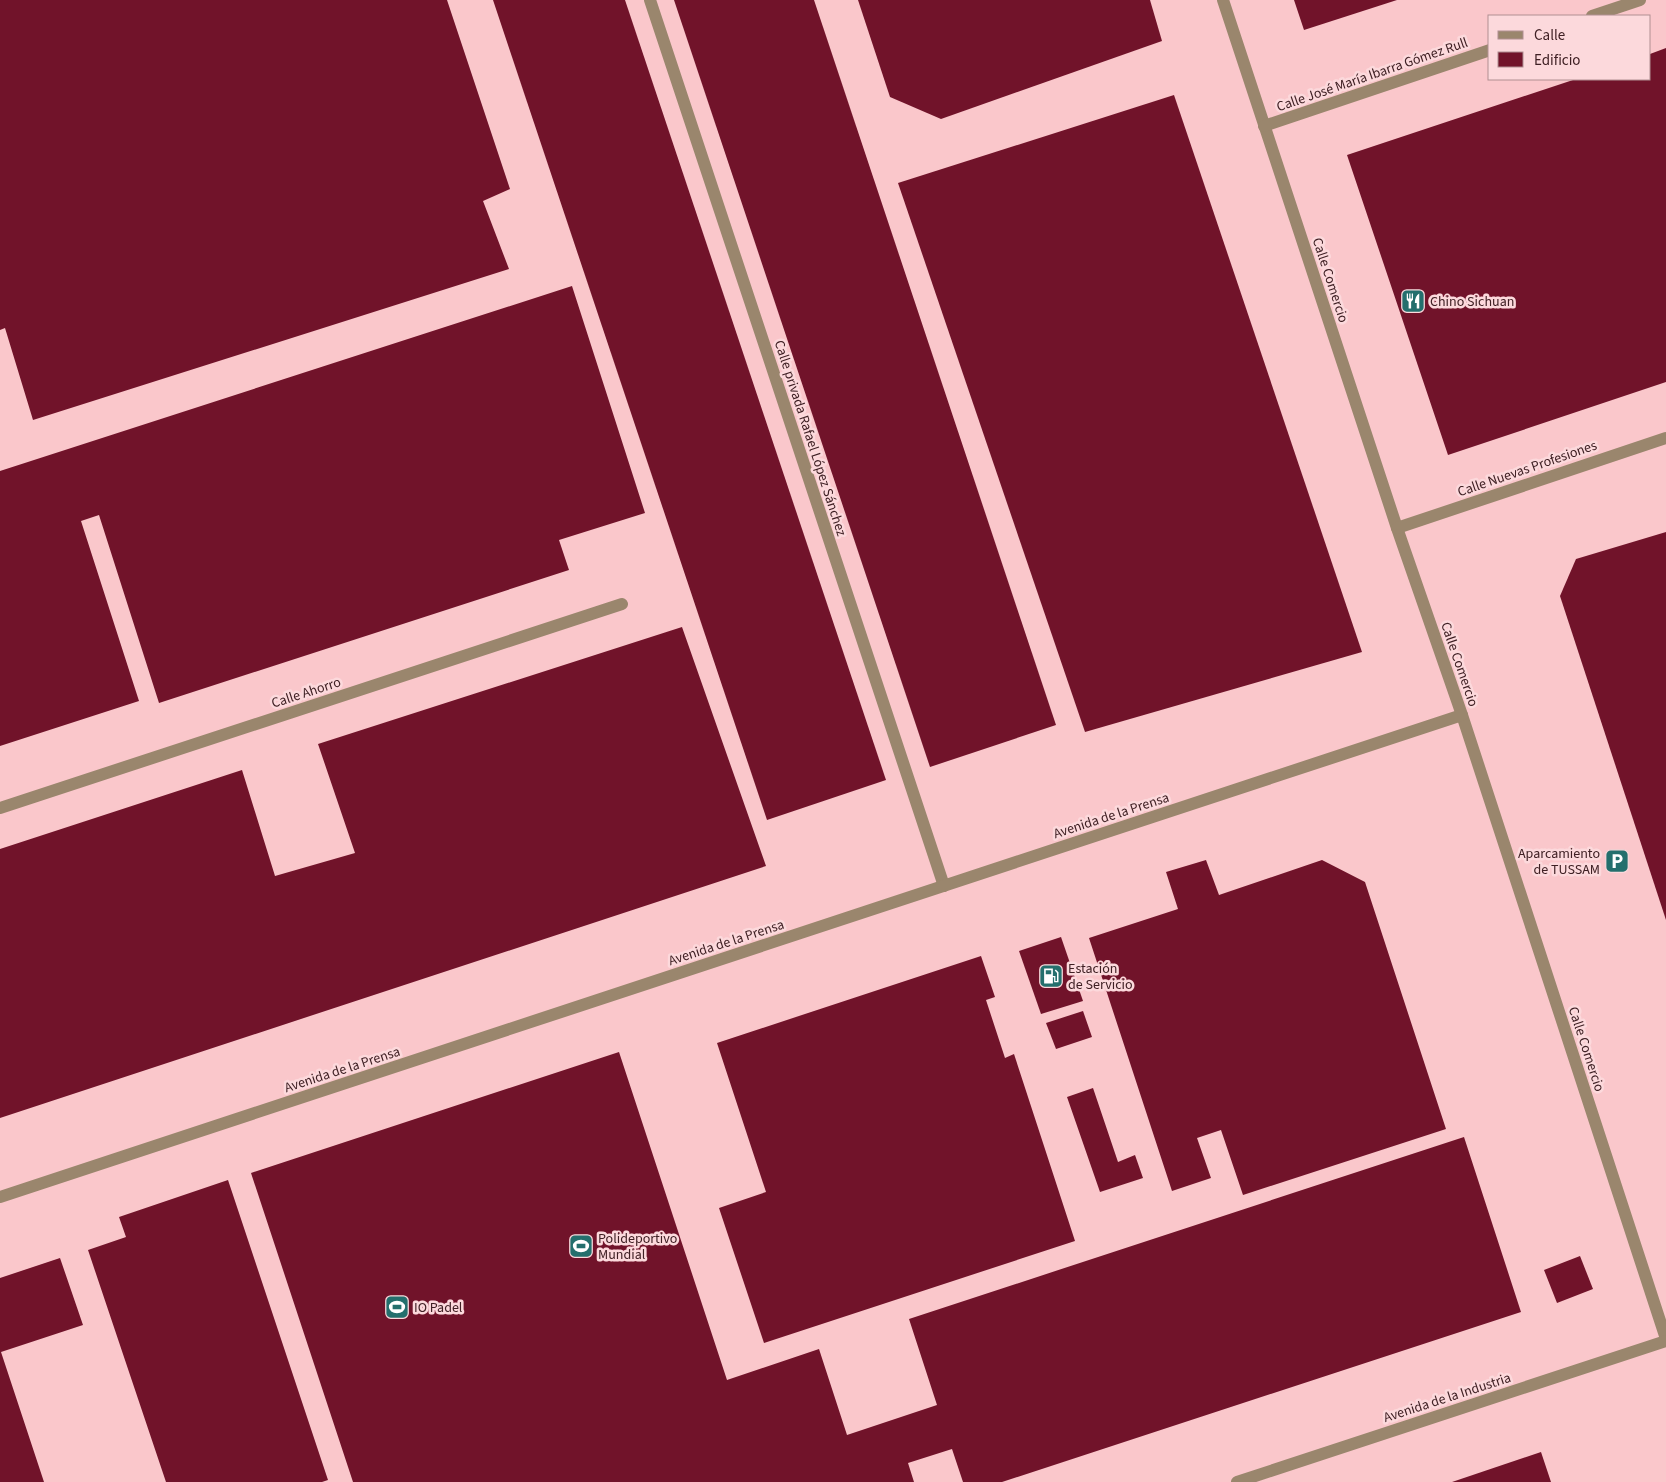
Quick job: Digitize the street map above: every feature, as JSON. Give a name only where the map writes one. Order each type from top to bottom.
[{"type":"street","name":"Calle privada Rafael López Sánchez","points":[[650,0],[944,886]]},
{"type":"street","name":"Calle Comercio","points":[[1223,0],[1397,528],[1462,715],[1666,1340]]},
{"type":"street","points":[[1595,15],[1640,0]]},
{"type":"street","name":"Calle José María Ibarra Gómez Rull","points":[[1264,126],[1488,51]]},
{"type":"street","name":"Calle Nuevas Profesiones","points":[[1397,528],[1666,438]]},
{"type":"street","name":"Calle Ahorro","points":[[0,808],[622,604]]},
{"type":"street","name":"Avenida de la Prensa","points":[[0,1197],[1462,715]]},
{"type":"street","name":"Avenida de la Industria","points":[[1237,1482],[1666,1340]]},
{"type":"building","points":[[0,0],[447,0],[510,189],[483,201],[509,269],[33,420],[5,328],[0,330]]},
{"type":"building","points":[[493,0],[625,0],[886,780],[767,820]]},
{"type":"building","points":[[674,0],[814,0],[1056,725],[930,767]]},
{"type":"building","points":[[858,0],[1150,0],[1162,41],[941,119],[890,97]]},
{"type":"building","points":[[1294,0],[1397,0],[1304,30]]},
{"type":"building","points":[[1666,48],[1666,382],[1448,455],[1347,155],[1573,80],[1651,80],[1651,54]]},
{"type":"building","points":[[1174,95],[1362,652],[1085,732],[898,183]]},
{"type":"building","points":[[572,286],[645,513],[559,540],[569,570],[159,703],[99,515],[81,521],[139,701],[0,746],[0,471]]},
{"type":"building","points":[[1666,532],[1666,920],[1560,596],[1576,559]]},
{"type":"building","points":[[682,627],[766,866],[0,1118],[0,849],[242,770],[275,876],[355,853],[318,744]]},
{"type":"building","points":[[1206,860],[1219,895],[1322,860],[1365,882],[1446,1129],[1243,1195],[1221,1130],[1197,1138],[1211,1178],[1172,1191],[1089,938],[1178,909],[1166,872]]},
{"type":"building","name":"Estación de Servicio","points":[[1061,937],[1083,1001],[1041,1014],[1019,951]]},
{"type":"building","points":[[981,956],[995,997],[986,1000],[1005,1058],[1014,1054],[1075,1241],[764,1343],[719,1208],[766,1192],[717,1043]]},
{"type":"building","points":[[1083,1011],[1092,1037],[1056,1049],[1046,1023]]},
{"type":"building","points":[[619,1052],[727,1380],[819,1349],[847,1435],[937,1405],[909,1319],[1464,1137],[1521,1312],[1002,1482],[963,1482],[952,1449],[908,1463],[914,1482],[353,1482],[251,1173]]},
{"type":"building","points":[[1093,1088],[1118,1162],[1135,1155],[1143,1178],[1100,1192],[1067,1097]]},
{"type":"building","points":[[228,1180],[328,1480],[322,1482],[166,1482],[88,1250],[126,1237],[119,1217]]},
{"type":"building","points":[[1580,1256],[1593,1289],[1557,1303],[1544,1270]]},
{"type":"building","points":[[60,1258],[83,1325],[1,1352],[44,1482],[0,1482],[0,1278]]},
{"type":"building","points":[[1541,1452],[1551,1482],[1452,1482]]},
{"type":"place","name":"Chino Sichuan","points":[[1413,301]]},
{"type":"place","name":"Aparcamiento de TUSSAM","points":[[1617,861]]},
{"type":"place","name":"Estación de Servicio","points":[[1051,976]]},
{"type":"place","name":"Polideportivo Mundial","points":[[581,1246]]},
{"type":"place","name":"IO Padel","points":[[397,1307]]}]
